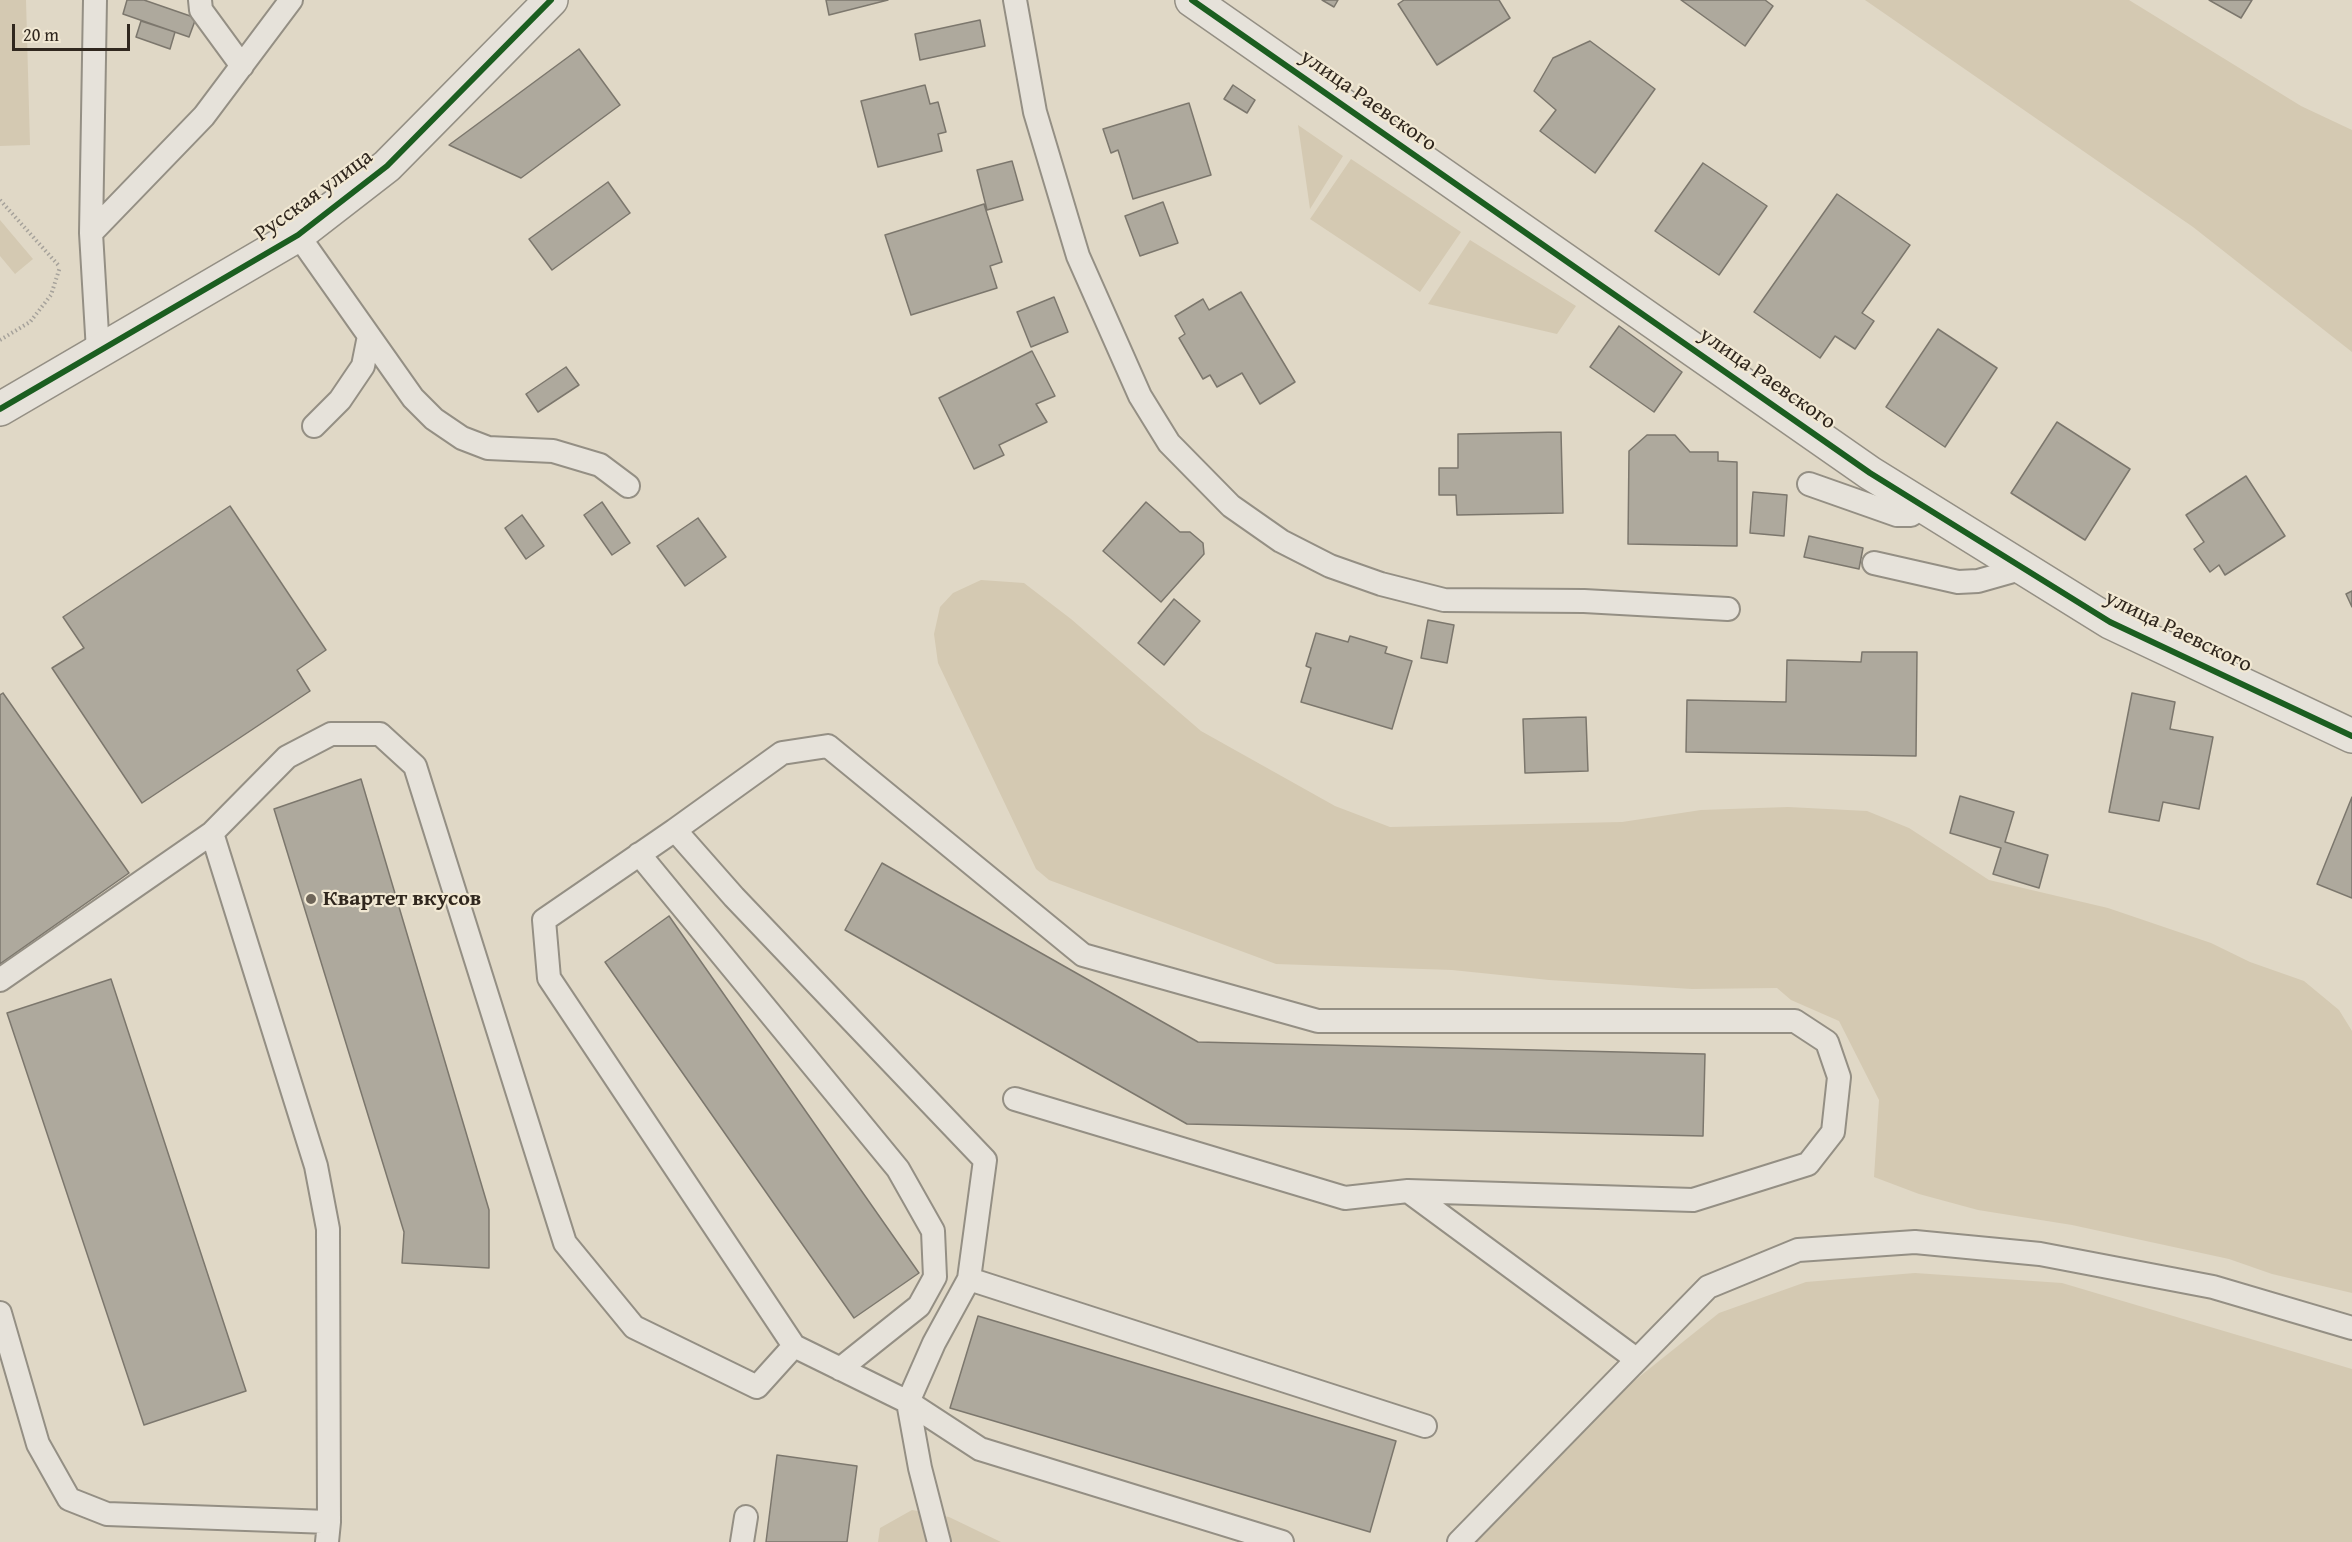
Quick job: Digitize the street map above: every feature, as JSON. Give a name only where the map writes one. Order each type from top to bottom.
[{"type":"street","name":"Русская улица","points":[[0,410],[298,235],[387,166],[551,0]]},
{"type":"street","name":"улица Раевского","points":[[1192,0],[1869,473],[2110,622],[2352,736]]},
{"type":"lane","points":[[94,0],[91,233],[98,351]]},
{"type":"lane","points":[[200,0],[201,10],[242,66]]},
{"type":"lane","points":[[91,233],[204,116],[291,0]]},
{"type":"lane","points":[[1015,0],[1035,112],[1078,256],[1146,406],[1169,443],[1231,506],[1281,542],[1330,566],[1382,584],[1444,600],[1584,602],[1728,609]]},
{"type":"lane","points":[[298,235],[413,398],[434,419],[462,438],[488,448],[553,451],[600,465],[628,486]]},
{"type":"lane","points":[[314,426],[340,400],[363,366],[369,336]]},
{"type":"lane","points":[[1809,484],[1898,515],[1911,515],[1922,506]]},
{"type":"lane","points":[[1874,563],[1958,582],[1978,581],[2024,568]]},
{"type":"lane","points":[[0,980],[212,833],[288,757],[331,734],[380,734],[415,766],[565,1243],[634,1327],[757,1387],[794,1346]]},
{"type":"lane","points":[[1015,1099],[1345,1198],[1408,1191],[1693,1200],[1808,1164],[1833,1132],[1839,1077],[1827,1042],[1795,1021],[1318,1021],[1083,955],[828,746],[782,753],[544,920],[549,978],[794,1346],[908,1402],[980,1449],[1282,1542]]},
{"type":"lane","points":[[675,830],[734,897],[985,1160],[969,1279],[934,1344],[908,1402],[920,1468],[939,1542]]},
{"type":"lane","points":[[0,1313],[38,1444],[69,1499],[107,1514],[328,1532],[328,1229],[316,1166],[212,833]]},
{"type":"lane","points":[[639,854],[898,1169],[933,1231],[935,1277],[919,1306],[840,1369]]},
{"type":"lane","points":[[1408,1191],[1636,1359]]},
{"type":"lane","points":[[1459,1542],[1708,1287],[1798,1250],[1915,1242],[2040,1254],[2213,1287],[2352,1328]]},
{"type":"lane","points":[[969,1279],[1425,1426]]},
{"type":"lane","points":[[742,1542],[746,1517]]},
{"type":"path","points":[[0,200],[60,267]]},
{"type":"shaded area","points":[[0,0],[26,0],[30,145],[0,146]]},
{"type":"shaded area","points":[[1865,0],[2129,0],[2301,106],[2352,130],[2352,352],[2193,227]]},
{"type":"shaded area","points":[[1298,125],[1343,156],[1310,209]]},
{"type":"shaded area","points":[[1351,159],[1461,232],[1420,292],[1310,219]]},
{"type":"shaded area","points":[[0,220],[33,259],[15,274],[0,256]]},
{"type":"shaded area","points":[[1470,240],[1576,306],[1557,334],[1428,304]]},
{"type":"shaded area","points":[[981,580],[1024,583],[1071,619],[1201,731],[1335,806],[1390,827],[1622,822],[1701,810],[1788,807],[1867,811],[1909,828],[1989,880],[2108,908],[2211,943],[2250,962],[2304,981],[2339,1010],[2352,1031],[2352,1293],[2272,1274],[2229,1259],[2072,1225],[1978,1210],[1919,1194],[1874,1177],[1879,1100],[1839,1021],[1791,1000],[1777,988],[1692,989],[1549,980],[1452,970],[1276,964],[1049,880],[1036,869],[938,663],[934,634],[940,607],[953,593]]},
{"type":"shaded area","points":[[1915,1273],[2062,1283],[2352,1369],[2352,1542],[1476,1542],[1629,1385],[1719,1313],[1806,1282]]},
{"type":"shaded area","points":[[912,1510],[949,1517],[1001,1542],[878,1542],[880,1528]]},
{"type":"building","points":[[127,0],[144,0],[196,18],[189,37],[123,14]]},
{"type":"building","points":[[826,0],[888,0],[829,15]]},
{"type":"building","points":[[1322,0],[1338,0],[1334,7]]},
{"type":"building","points":[[1404,0],[1499,0],[1510,18],[1437,65],[1398,4]]},
{"type":"building","points":[[1681,0],[1765,0],[1773,6],[1745,46]]},
{"type":"building","points":[[2209,0],[2252,0],[2241,18]]},
{"type":"building","points":[[980,20],[985,46],[920,60],[915,34]]},
{"type":"building","points":[[141,21],[175,32],[170,49],[136,37]]},
{"type":"building","points":[[1590,41],[1655,89],[1595,173],[1540,131],[1556,110],[1534,91],[1553,58]]},
{"type":"building","points":[[579,49],[620,105],[521,178],[449,145]]},
{"type":"building","points":[[925,85],[930,104],[938,102],[946,132],[938,134],[942,151],[878,167],[861,101]]},
{"type":"building","points":[[1233,85],[1255,100],[1247,113],[1224,99]]},
{"type":"building","points":[[1189,103],[1211,175],[1133,199],[1118,150],[1111,153],[1103,129]]},
{"type":"building","points":[[1012,161],[1023,200],[987,210],[977,170]]},
{"type":"building","points":[[1703,163],[1767,206],[1719,275],[1655,231]]},
{"type":"building","points":[[608,182],[630,213],[552,270],[529,239]]},
{"type":"building","points":[[1837,194],[1910,245],[1862,313],[1874,321],[1855,349],[1835,336],[1820,358],[1754,312]]},
{"type":"building","points":[[1163,202],[1178,243],[1140,256],[1125,216]]},
{"type":"building","points":[[984,204],[1002,262],[990,266],[997,288],[911,315],[885,235]]},
{"type":"building","points":[[1241,292],[1295,382],[1260,404],[1242,373],[1217,387],[1210,375],[1203,379],[1179,338],[1185,334],[1175,316],[1203,299],[1209,310]]},
{"type":"building","points":[[1054,297],[1068,332],[1031,347],[1017,312]]},
{"type":"building","points":[[1619,326],[1682,372],[1654,412],[1590,367]]},
{"type":"building","points":[[1938,329],[1997,368],[1945,447],[1886,407]]},
{"type":"building","points":[[1032,351],[1055,396],[1036,404],[1047,422],[999,445],[1004,455],[974,469],[939,398]]},
{"type":"building","points":[[566,367],[579,385],[538,412],[526,394]]},
{"type":"building","points":[[2057,422],[2130,469],[2085,540],[2011,493]]},
{"type":"building","points":[[1561,432],[1563,513],[1457,515],[1456,495],[1439,495],[1439,468],[1458,468],[1458,434]]},
{"type":"building","points":[[1647,435],[1675,435],[1690,452],[1718,452],[1718,461],[1737,462],[1737,546],[1628,544],[1629,451]]},
{"type":"building","points":[[2246,476],[2285,536],[2225,575],[2219,565],[2210,572],[2194,549],[2204,542],[2186,515]]},
{"type":"building","points":[[1753,492],[1787,495],[1784,536],[1750,533]]},
{"type":"building","points":[[602,502],[630,543],[612,555],[584,515]]},
{"type":"building","points":[[1146,502],[1180,532],[1190,532],[1203,543],[1204,554],[1161,602],[1103,551]]},
{"type":"building","points":[[230,506],[326,650],[297,670],[310,691],[142,803],[52,668],[84,648],[63,617]]},
{"type":"building","points":[[522,515],[544,546],[526,559],[505,528]]},
{"type":"building","points":[[698,518],[726,557],[685,586],[657,546]]},
{"type":"building","points":[[1809,536],[1863,548],[1859,569],[1804,557]]},
{"type":"building","points":[[2352,591],[2352,607],[2346,594]]},
{"type":"building","points":[[1174,599],[1200,621],[1164,665],[1138,643]]},
{"type":"building","points":[[1428,620],[1454,625],[1447,663],[1421,658]]},
{"type":"building","points":[[1316,633],[1348,642],[1350,636],[1387,647],[1385,653],[1412,661],[1392,729],[1301,702],[1311,668],[1306,666]]},
{"type":"building","points":[[1862,652],[1917,652],[1916,756],[1686,752],[1687,700],[1786,702],[1787,660],[1861,662]]},
{"type":"building","points":[[3,693],[129,873],[0,964],[0,695]]},
{"type":"building","points":[[2132,693],[2175,702],[2170,729],[2213,737],[2199,809],[2163,802],[2159,821],[2109,812]]},
{"type":"building","points":[[1586,717],[1588,771],[1525,773],[1523,719]]},
{"type":"building","points":[[361,779],[489,1210],[489,1268],[402,1263],[404,1232],[274,809]]},
{"type":"building","points":[[1960,796],[2014,812],[2005,842],[2048,855],[2039,888],[1993,874],[2001,848],[1950,833]]},
{"type":"building","points":[[2352,797],[2352,898],[2317,884]]},
{"type":"building","points":[[882,863],[1198,1042],[1705,1054],[1703,1136],[1187,1124],[845,930]]},
{"type":"building","points":[[669,916],[919,1273],[854,1318],[605,962]]},
{"type":"building","points":[[111,979],[246,1391],[144,1425],[7,1013]]},
{"type":"building","points":[[978,1316],[1396,1441],[1370,1532],[950,1408]]},
{"type":"building","points":[[777,1455],[857,1466],[847,1542],[766,1542]]},
{"type":"cycle path","points":[[0,409],[298,235],[387,166],[551,0]]},
{"type":"cycle path","points":[[1192,0],[1870,473],[2110,622],[2352,736]]},
{"type":"place","name":"Квартет вкусов","points":[[311,899]]}]
